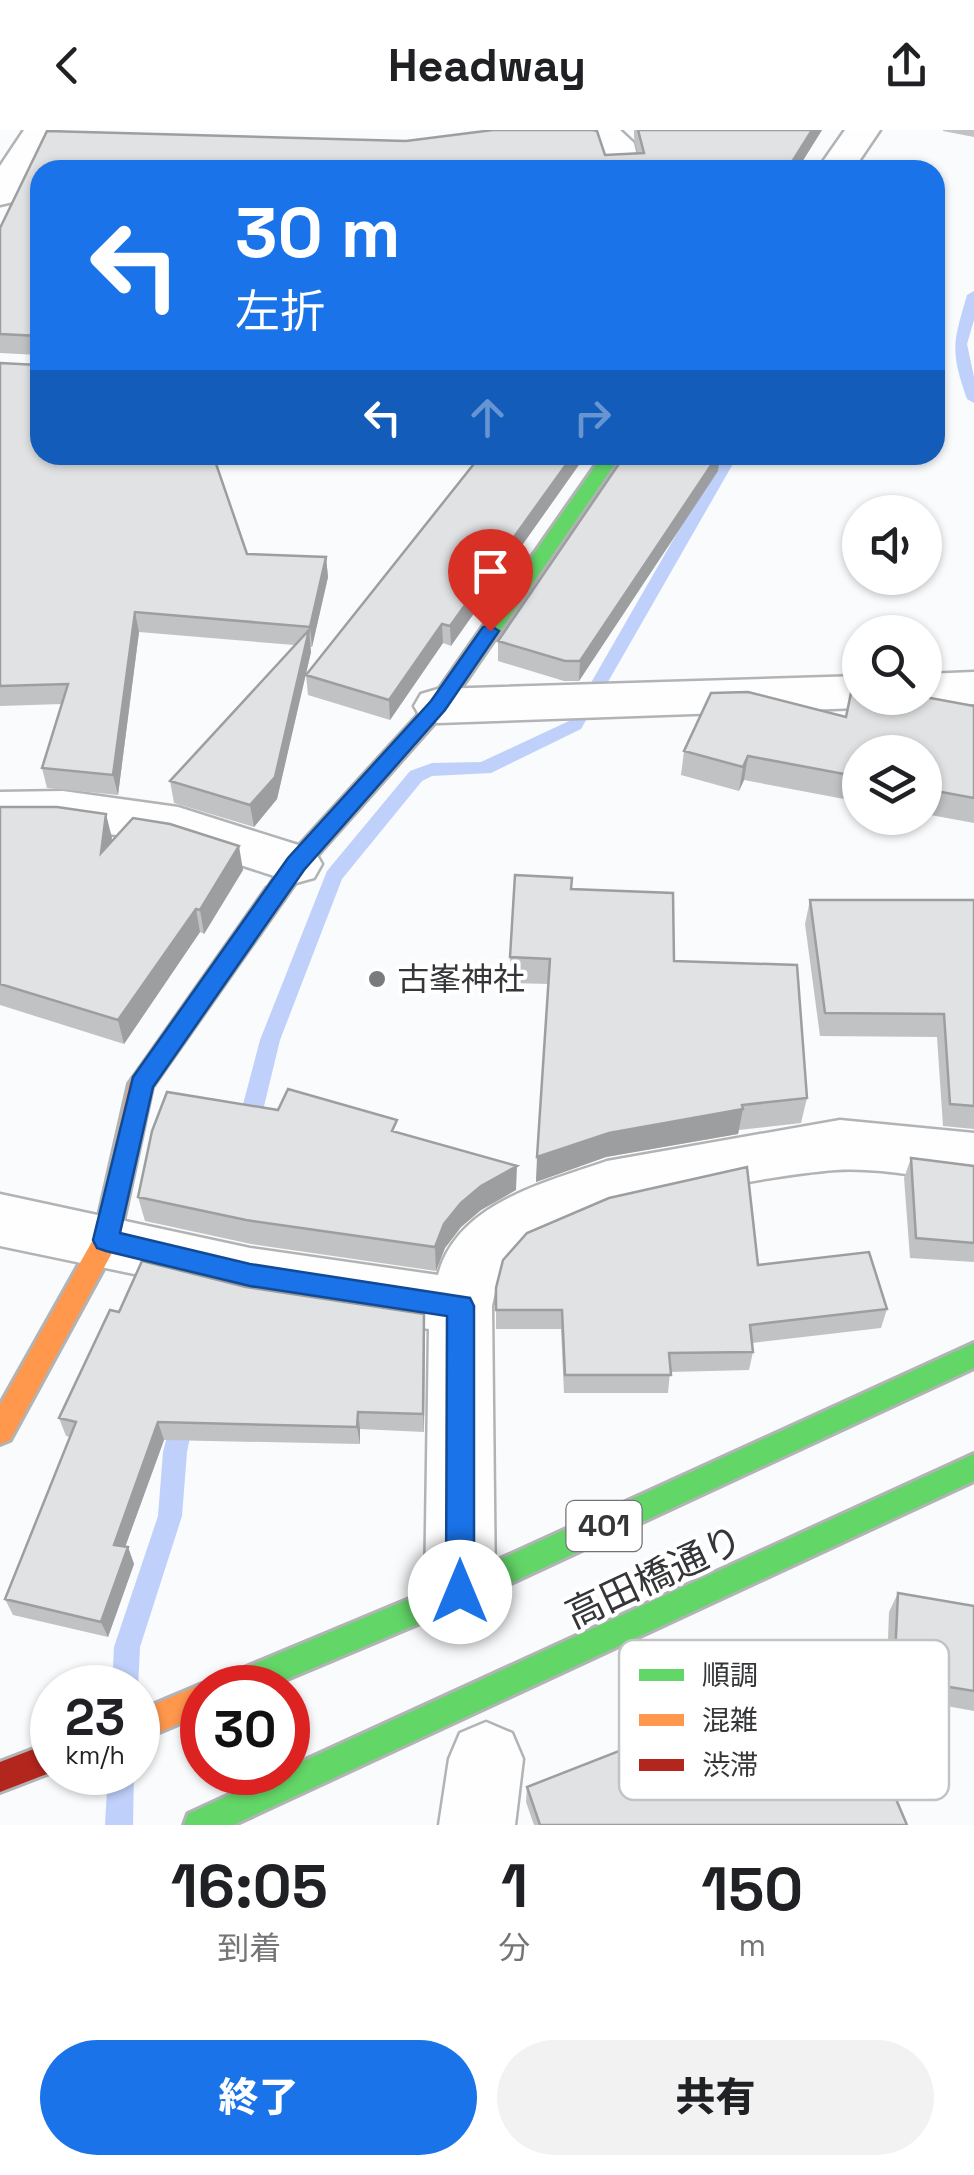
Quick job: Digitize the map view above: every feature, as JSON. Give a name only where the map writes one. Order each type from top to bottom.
[{"type":"main road","points":[[0,1431],[106,1240],[141,1084],[296,864],[438,706],[605,465]]},
{"type":"main road","name":"高田橋通り","points":[[285,1665],[460,1592],[974,1356]]},
{"type":"main road","name":"高田橋通り","points":[[207,1822],[974,1467]]},
{"type":"main road","points":[[0,1777],[30,1765]]},
{"type":"street","points":[[579,130],[603,134],[616,143],[620,160]]},
{"type":"street","points":[[842,160],[863,130]]},
{"type":"street","points":[[15,189],[40,132],[77,136]]},
{"type":"street","points":[[942,689],[974,688]]},
{"type":"street","points":[[438,706],[842,693]]},
{"type":"street","points":[[0,810],[62,810],[178,826],[296,864]]},
{"type":"street","points":[[460,1592],[460,1306],[473,1259],[490,1240],[513,1224],[607,1186],[840,1145],[974,1158]]},
{"type":"street","points":[[0,1220],[182,1256],[250,1275],[460,1306]]},
{"type":"building","points":[[493,130],[593,130],[597,131],[605,155],[644,153],[638,130],[812,130],[793,160],[33,160],[47,131],[406,141]]},
{"type":"building","points":[[30,166],[30,336],[0,334],[0,228]]},
{"type":"building","points":[[0,363],[30,365],[30,465],[216,465],[247,554],[326,557],[310,627],[135,612],[113,775],[42,768],[68,684],[0,686]]},
{"type":"building","points":[[473,465],[566,465],[450,626],[442,624],[389,700],[306,675]]},
{"type":"building","points":[[618,465],[711,465],[580,661],[565,661],[498,641]]},
{"type":"building","points":[[309,630],[275,777],[250,805],[170,781]]},
{"type":"building","points":[[748,692],[846,717],[942,715],[942,700],[974,706],[974,798],[942,792],[942,735],[842,735],[842,774],[748,756],[743,767],[684,751],[711,693]]},
{"type":"building","points":[[0,807],[57,807],[106,814],[101,853],[133,818],[170,824],[239,846],[200,910],[196,909],[118,1020],[0,984]]},
{"type":"building","points":[[515,875],[572,878],[571,889],[673,893],[674,961],[797,965],[807,1098],[742,1105],[743,1109],[609,1133],[537,1157],[550,959],[510,957]]},
{"type":"building","points":[[810,900],[974,900],[974,1106],[950,1104],[944,1014],[825,1013]]},
{"type":"building","points":[[288,1089],[397,1120],[392,1131],[517,1166],[481,1186],[461,1203],[444,1224],[435,1247],[246,1220],[138,1197],[152,1131],[167,1092],[278,1110]]},
{"type":"building","points":[[911,1158],[974,1166],[974,1243],[916,1238]]},
{"type":"building","points":[[747,1167],[758,1265],[869,1252],[887,1309],[750,1325],[753,1352],[669,1353],[671,1375],[565,1375],[562,1310],[496,1310],[496,1288],[503,1260],[527,1233],[609,1198]]},
{"type":"building","points":[[142,1261],[246,1287],[424,1314],[423,1414],[358,1412],[357,1427],[158,1422],[114,1545],[128,1547],[101,1622],[5,1599],[76,1422],[59,1418],[110,1310],[119,1312]]},
{"type":"building","points":[[898,1593],[974,1606],[974,1691],[949,1687],[949,1640],[896,1640]]},
{"type":"building","points":[[619,1751],[619,1800],[896,1800],[907,1825],[540,1825],[527,1787]]},
{"type":"waterway","points":[[974,295],[960,344],[961,361],[974,399]]},
{"type":"waterway","points":[[247,1131],[270,1040],[334,876],[416,776],[432,770],[485,768],[575,725],[724,465]]},
{"type":"waterway","points":[[126,1665],[127,1647],[170,1516],[175,1452],[183,1413]]},
{"type":"waterway","points":[[119,1825],[120,1795]]},
{"type":"traffic: fast","points":[[275,894],[296,864],[438,706],[605,465]]},
{"type":"traffic: fast","points":[[285,1665],[460,1592],[974,1355]]},
{"type":"traffic: fast","points":[[199,1825],[974,1467]]},
{"type":"traffic: slow","points":[[0,1431],[106,1240],[141,1084],[275,894]]},
{"type":"traffic: slow","points":[[160,1717],[180,1708]]},
{"type":"traffic: jam","points":[[0,1777],[30,1765]]},
{"type":"place","name":"古峯神社","points":[[377,979]]},
{"type":"route","points":[[460,1592],[460,1306],[250,1275],[106,1240],[141,1084],[296,864],[438,706],[490,631]]}]
